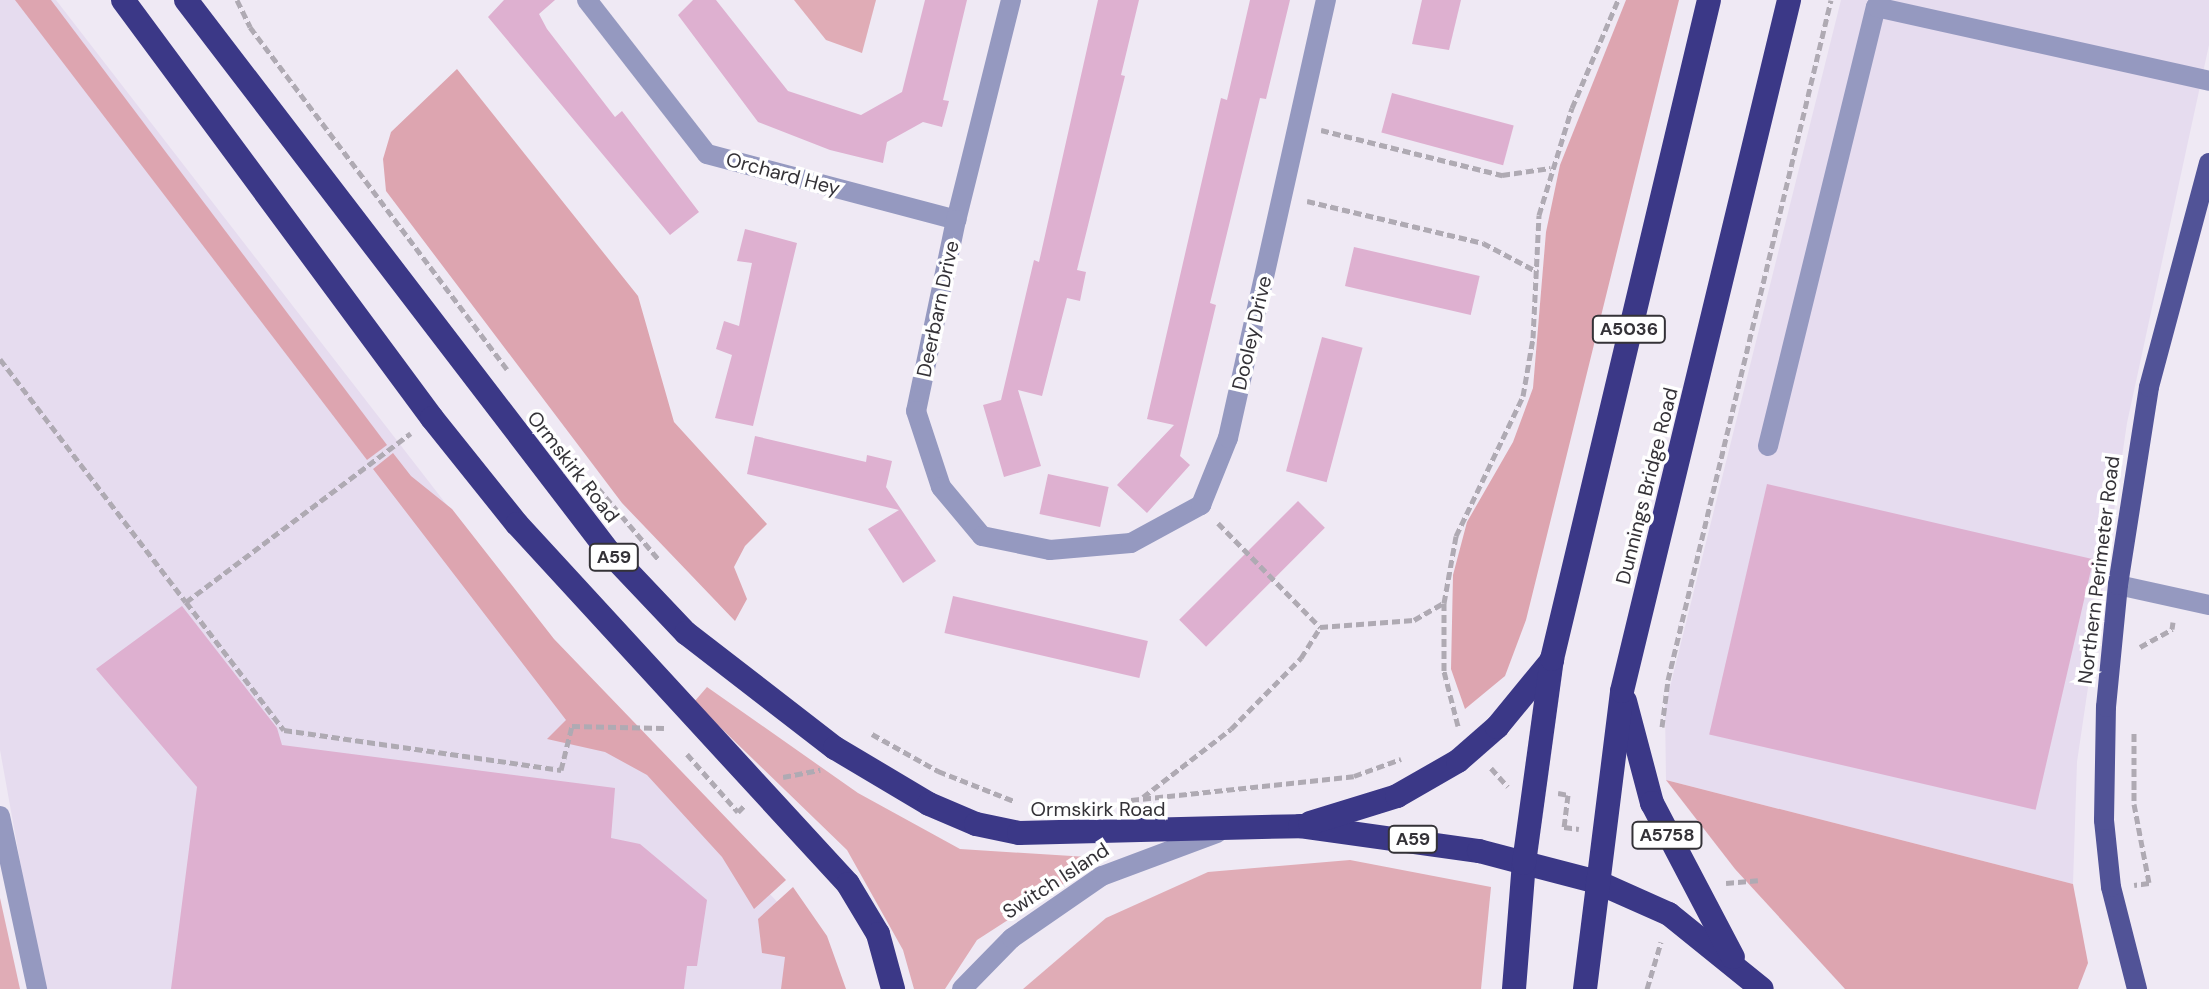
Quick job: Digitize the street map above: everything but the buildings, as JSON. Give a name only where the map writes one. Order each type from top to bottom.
[{"type":"highway","name":"A59","points":[[123,0],[432,418],[517,524],[865,907],[878,934],[893,989]]},
{"type":"highway","name":"Ormskirk Road","points":[[186,0],[609,552],[686,633],[835,748],[929,804],[976,824],[1019,833],[1224,831]]},
{"type":"highway","name":"A5036","points":[[1514,989],[1524,863],[1552,659],[1709,0]]},
{"type":"highway","name":"Dunnings Bridge Road","points":[[1585,989],[1622,691],[1789,0]]},
{"type":"highway","points":[[1300,826],[1397,796],[1466,738],[1497,727],[1552,659]]},
{"type":"highway","name":"A5758","points":[[1622,691],[1652,803],[1691,882],[1739,967]]},
{"type":"highway","name":"Switch Island","points":[[1224,831],[1300,826],[1443,843],[1597,882]]},
{"type":"highway","name":"A5758","points":[[1597,882],[1669,914],[1739,967],[1762,989]]},
{"type":"main road","name":"Northern Perimeter Road","points":[[2137,989],[2111,887],[2104,820],[2106,721],[2118,585],[2149,387],[2209,163]]},
{"type":"street","name":"Orchard Hey","points":[[587,0],[707,154],[956,220]]},
{"type":"street","name":"Deerbarn Drive","points":[[1011,0],[956,220],[916,411],[941,487],[982,536],[1050,550],[1131,543],[1201,505]]},
{"type":"street","name":"Dooley Drive","points":[[1201,505],[1228,438],[1326,0]]},
{"type":"street","points":[[1768,446],[1876,7],[2209,81]]},
{"type":"street","points":[[2118,585],[2209,605]]},
{"type":"street","points":[[0,816],[37,989]]},
{"type":"street","name":"Switch Island","points":[[962,989],[1012,938],[1102,876],[1157,851],[1224,831]]},
{"type":"path","points":[[237,0],[250,27],[512,376]]},
{"type":"path","points":[[1604,832],[1564,827],[1568,795],[1506,787],[1466,738],[1444,671],[1444,603],[1456,536],[1523,396],[1538,272],[1539,215],[1550,168],[1618,0]]},
{"type":"path","points":[[1661,733],[1668,680],[1831,0]]},
{"type":"path","points":[[1298,125],[1502,175],[1550,168]]},
{"type":"path","points":[[1282,196],[1483,243],[1538,272]]},
{"type":"path","points":[[0,359],[284,730],[561,770],[572,726],[662,726],[672,737]]},
{"type":"path","points":[[186,602],[432,418]]},
{"type":"path","points":[[596,485],[664,566]]},
{"type":"path","points":[[1201,505],[1320,627],[1414,620],[1444,603]]},
{"type":"path","points":[[2139,655],[2140,643],[2172,629],[2178,597]]},
{"type":"path","points":[[1140,799],[1231,729],[1301,658],[1320,627]]},
{"type":"path","points":[[681,747],[738,812],[773,778],[821,770],[852,723],[938,771],[1028,804]]},
{"type":"path","points":[[2111,887],[2149,883],[2134,804],[2134,724]]},
{"type":"path","points":[[1446,735],[1466,738]]},
{"type":"path","points":[[1116,802],[1354,776],[1410,756]]},
{"type":"path","points":[[1691,882],[1706,868],[1729,885],[1758,880]]},
{"type":"path","points":[[1647,989],[1669,914]]},
{"type":"shaded area","points":[[0,0],[56,0],[635,748],[818,946],[809,989],[43,989],[0,750]]},
{"type":"shaded area","points":[[15,0],[51,0],[387,445],[367,460]]},
{"type":"shaded area","points":[[794,0],[876,0],[862,53],[826,40]]},
{"type":"shaded area","points":[[1626,0],[1679,0],[1526,620],[1505,676],[1465,709],[1451,669],[1453,575],[1467,522],[1513,442],[1533,388],[1546,232],[1560,165]]},
{"type":"shaded area","points":[[1841,0],[2209,0],[2209,45],[2127,423],[2077,762],[2073,884],[1666,780],[1665,707]]},
{"type":"shaded area","points":[[457,69],[638,296],[674,422],[767,524],[745,546],[734,567],[747,599],[735,621],[622,503],[386,191],[383,159],[391,132]]},
{"type":"shaded area","points":[[393,453],[411,476],[452,509],[554,639],[786,880],[754,909],[722,857],[647,775],[605,752],[547,739],[566,720],[373,469]]},
{"type":"shaded area","points":[[707,687],[858,793],[960,849],[1104,858],[977,940],[945,989],[914,989],[903,950],[847,850],[694,702]]},
{"type":"shaded area","points":[[1666,780],[2073,884],[2088,963],[2078,989],[1845,989],[1735,869]]},
{"type":"shaded area","points":[[1350,860],[1491,887],[1481,989],[1023,989],[1106,918],[1208,872]]},
{"type":"shaded area","points":[[793,887],[827,936],[846,989],[781,989],[785,957],[762,953],[758,919]]},
{"type":"shaded area","points":[[0,898],[20,989],[0,989]]}]
